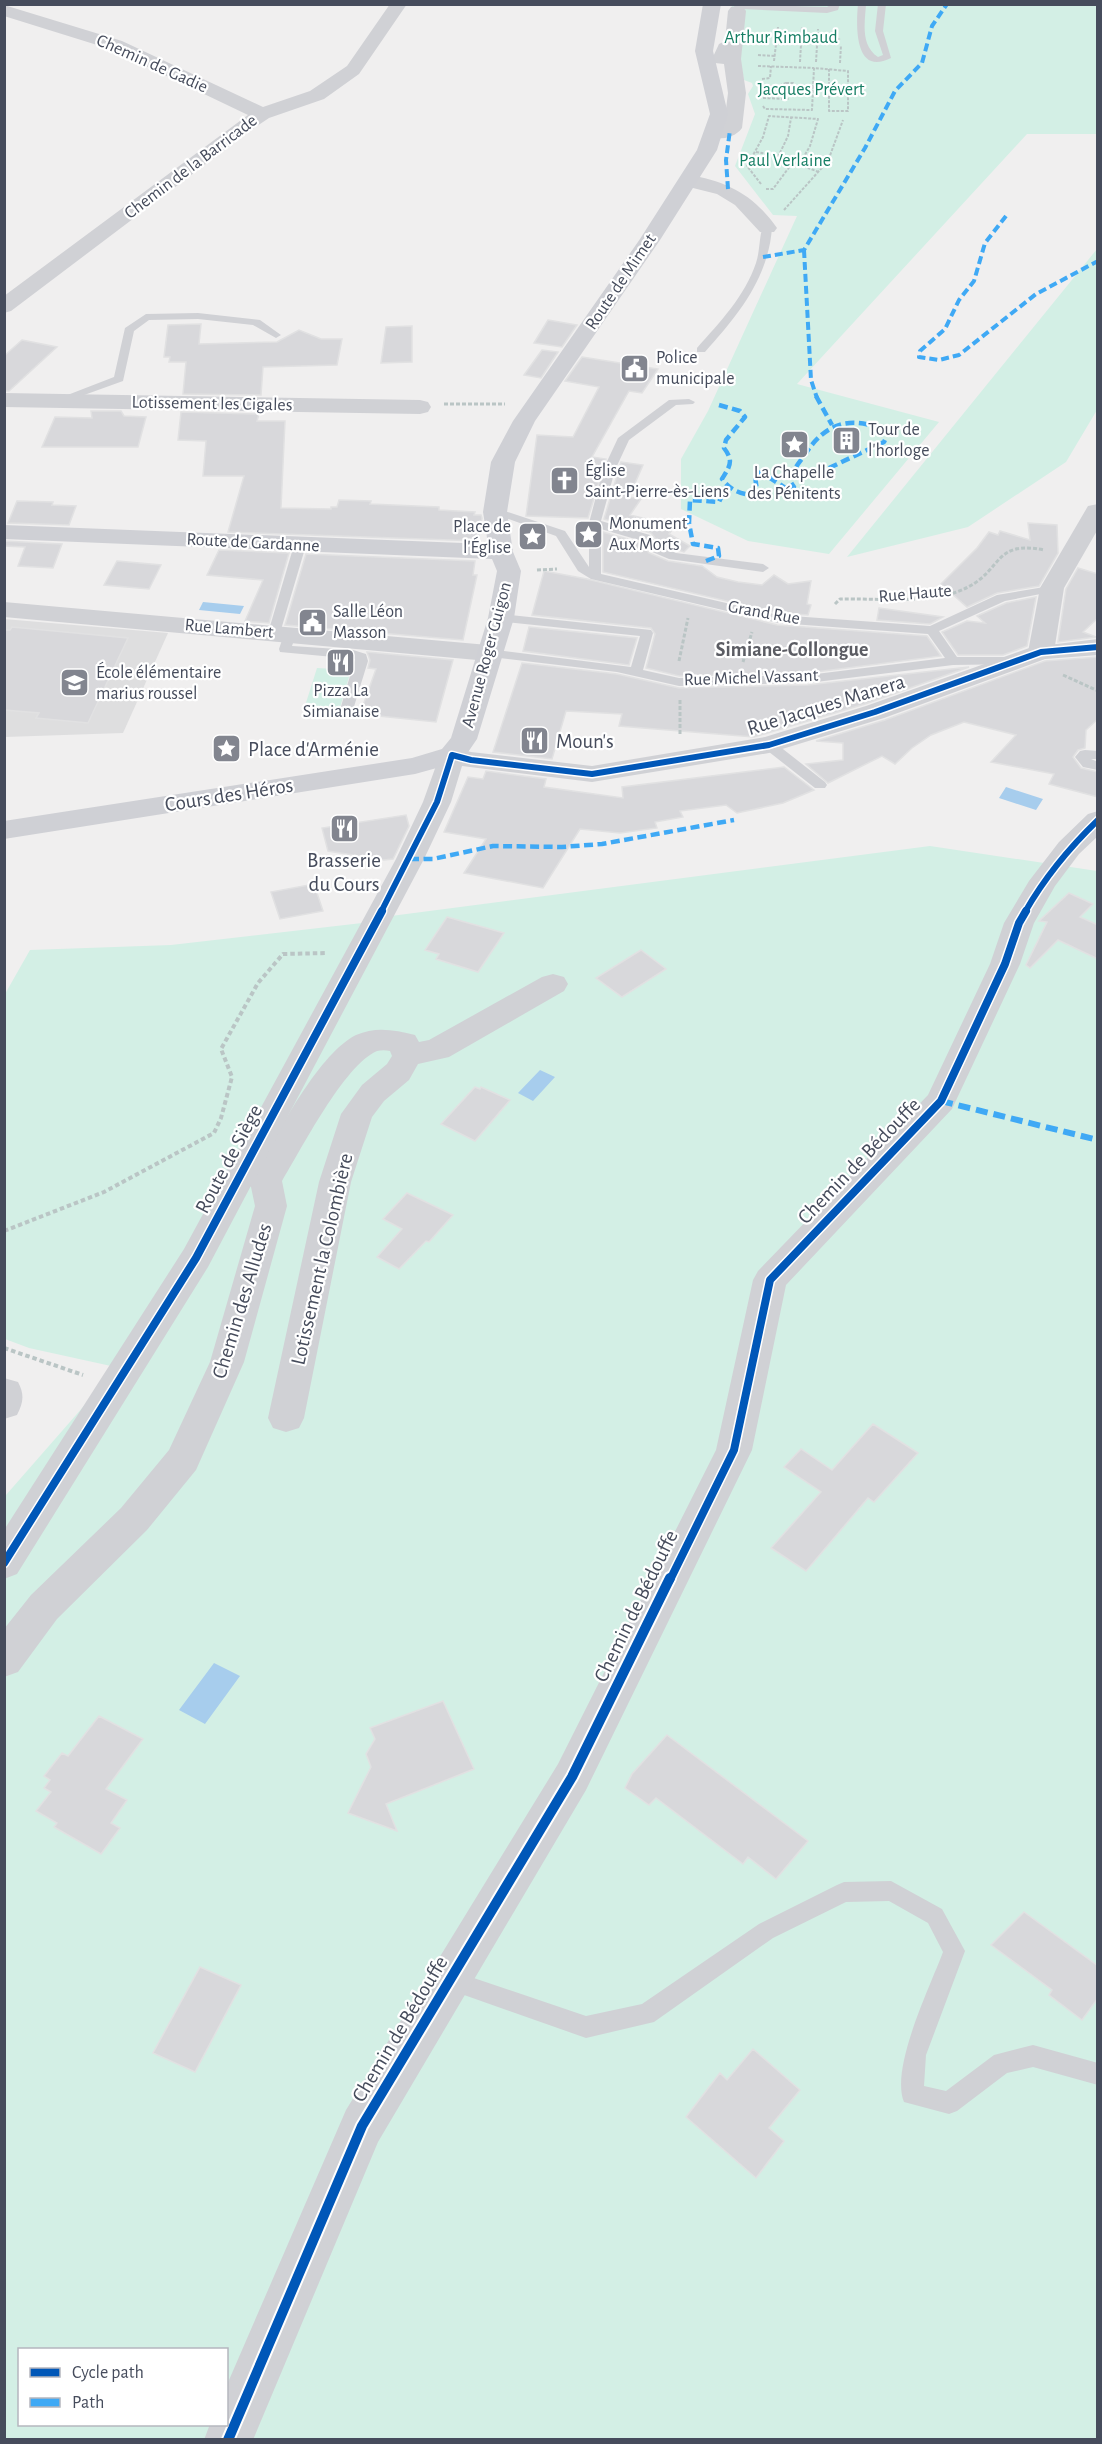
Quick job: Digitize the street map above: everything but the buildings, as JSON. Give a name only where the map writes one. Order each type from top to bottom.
[{"type":"main road","name":"Route de Mimet","points":[[505,562],[495,512],[503,462],[524,421],[707,150],[719,114],[704,51],[712,4]]},
{"type":"main road","name":"Route de Gardanne","points":[[4,532],[300,545],[505,562]]},
{"type":"main road","name":"Avenue Roger Guigon","points":[[452,755],[468,729],[488,653],[501,618],[505,562]]},
{"type":"main road","name":"Cours des Héros","points":[[4,830],[415,766],[452,755]]},
{"type":"street","name":"Chemin de la Barricade","points":[[4,307],[262,114],[317,95],[352,70],[399,4]]},
{"type":"street","name":"Chemin de Gadie","points":[[4,10],[116,45],[262,114]]},
{"type":"street","points":[[712,133],[726,132],[733,128],[737,93],[732,59],[737,11]]},
{"type":"street","points":[[707,67],[717,64],[725,48],[734,39]]},
{"type":"street","points":[[688,181],[728,189],[756,212],[765,225]]},
{"type":"street","name":"Lotissement les Cigales","points":[[4,400],[420,407]]},
{"type":"street","points":[[1041,652],[1052,588],[1096,512]]},
{"type":"street","name":"Rue Lambert","points":[[4,609],[488,653]]},
{"type":"street","name":"Rue Jacques Manera","points":[[452,755],[592,774],[680,760],[769,745],[875,712],[1041,652],[1098,647]]},
{"type":"street","name":"Route de Siège","points":[[4,1563],[196,1258],[256,1173],[358,956],[410,859],[437,802],[452,755]]},
{"type":"street","name":"Chemin de Bédouffe","points":[[228,2439],[362,2126],[572,1777],[734,1450],[770,1280],[941,1101],[1005,964],[1019,923],[1044,881],[1069,848],[1098,820]]},
{"type":"street","points":[[256,1173],[340,1066],[366,1043],[387,1038],[404,1043],[407,1056],[438,1049],[553,984]]},
{"type":"street","name":"Lotissement la Colombière","points":[[286,1418],[335,1182],[357,1114],[373,1093],[398,1072],[407,1056]]},
{"type":"street","name":"Chemin des Alludes","points":[[4,1660],[44,1607],[134,1519],[183,1459],[227,1362],[272,1206],[256,1173]]},
{"type":"lane","points":[[737,11],[738,6],[827,10],[835,8],[836,4]]},
{"type":"lane","points":[[862,4],[859,27],[867,54],[872,58],[882,59],[888,56],[880,33],[882,4]]},
{"type":"lane","points":[[701,351],[743,302],[767,247],[765,225]]},
{"type":"lane","points":[[57,402],[119,379],[129,330],[146,317],[198,316],[256,322],[276,335]]},
{"type":"lane","points":[[595,576],[595,523],[609,470],[624,438],[673,402],[689,402]]},
{"type":"lane","name":"Grand Rue","points":[[495,512],[561,534],[582,568],[595,576],[778,619],[832,621],[932,630]]},
{"type":"lane","points":[[595,523],[646,538],[654,548],[673,556],[763,568]]},
{"type":"lane","points":[[300,545],[282,633],[285,649],[353,654],[361,657],[362,661],[347,710]]},
{"type":"lane","points":[[953,661],[932,630],[1001,598],[1052,588]]},
{"type":"lane","points":[[501,618],[647,633],[636,671]]},
{"type":"lane","name":"Rue Michel Vassant","points":[[488,653],[636,671],[680,682],[808,679],[953,661],[1015,661]]},
{"type":"lane","points":[[769,745],[820,785]]},
{"type":"lane","points":[[1098,755],[1085,754],[1082,757],[1088,764],[1098,766]]},
{"type":"lane","name":"Chemin de Bédouffe","points":[[450,1980],[586,2027],[646,2014],[766,1931],[844,1892],[891,1891],[935,1916],[954,1951],[915,2055],[912,2094],[949,2103],[1002,2063],[1033,2056],[1098,2074]]},
{"type":"path","points":[[774,61],[779,25]]},
{"type":"path","points":[[800,62],[802,26]]},
{"type":"path","points":[[816,62],[818,27]]},
{"type":"path","points":[[734,39],[777,36],[841,39]]},
{"type":"path","points":[[752,54],[775,56]]},
{"type":"path","points":[[755,66],[814,68],[829,69],[848,71],[848,111],[846,112],[829,111],[829,69]]},
{"type":"path","points":[[758,79],[770,78],[771,66]]},
{"type":"path","points":[[762,79],[763,108],[812,110],[814,68]]},
{"type":"path","points":[[796,86],[814,86]]},
{"type":"path","points":[[763,98],[789,99]]},
{"type":"path","points":[[793,162],[773,189],[768,189],[748,170],[747,166],[756,152],[770,116],[818,120],[810,146],[799,165]]},
{"type":"path","points":[[778,157],[788,136],[792,118]]},
{"type":"path","points":[[765,225],[784,210],[828,161],[843,120]]},
{"type":"path","points":[[756,152],[778,157],[819,172]]},
{"type":"path","points":[[420,407],[429,404],[537,404]]},
{"type":"path","points":[[505,562],[582,568]]},
{"type":"path","points":[[680,760],[680,682],[676,673],[692,599]]},
{"type":"path","points":[[737,680],[757,613]]},
{"type":"path","points":[[4,1231],[104,1192],[214,1133],[221,1118],[232,1077],[221,1049],[258,983],[283,954],[315,952],[358,956]]},
{"type":"path","points":[[4,1348],[117,1384]]},
{"type":"shaded area","name":"École élémentaire marius roussel","points":[[4,619],[168,633],[123,733],[5,737]]},
{"type":"green space","points":[[732,5],[1097,5],[1097,134],[1027,134],[797,384],[939,422],[829,554],[748,541],[681,509],[681,459],[708,411],[797,216],[773,215],[735,166],[755,114],[748,94],[753,86],[752,83],[744,80],[731,11]]},
{"type":"green space","points":[[1097,249],[1097,410],[1066,462],[968,527],[847,557]]},
{"type":"green space","points":[[317,668],[351,670],[339,711],[304,709]]},
{"type":"green space","points":[[930,846],[1097,871],[1097,2439],[5,2439],[6,1495],[195,1279],[391,916]]},
{"type":"green space","points":[[362,923],[188,1252],[111,1366],[29,1348],[5,1339],[5,994],[30,950],[171,945]]},
{"type":"water","points":[[203,602],[244,606],[240,614],[199,610]]},
{"type":"water","points":[[1006,787],[1043,799],[1036,810],[999,798]]},
{"type":"water","points":[[540,1070],[555,1077],[533,1101],[518,1093]]},
{"type":"water","points":[[214,1663],[240,1676],[205,1724],[179,1710]]},
{"type":"marked path","points":[[763,257],[804,250],[865,148],[895,91],[922,63],[932,26],[947,4]]},
{"type":"marked path","points":[[728,189],[726,160],[730,130]]},
{"type":"marked path","points":[[1006,216],[985,243],[974,281],[959,300],[945,329],[920,351],[919,357],[939,360],[959,355],[1036,294],[1098,261]]},
{"type":"marked path","points":[[804,250],[811,380],[819,405],[832,425]]},
{"type":"marked path","points":[[719,405],[740,411],[745,417],[726,440],[724,448],[731,457],[731,464],[722,479],[731,489],[744,494],[753,495],[757,491],[755,476],[761,472],[790,491],[794,487],[790,481],[792,474],[811,445],[829,429],[840,424],[863,423],[889,432],[884,442],[829,468]]},
{"type":"marked path","points":[[706,561],[719,556],[718,548],[693,544],[689,523],[690,500],[719,502],[726,487]]},
{"type":"marked path","points":[[410,859],[433,859],[493,846],[562,847],[602,844],[734,820]]},
{"type":"marked path","points":[[941,1101],[1098,1140]]},
{"type":"cycle path","points":[[4,1563],[196,1258],[410,859],[437,802],[452,755],[471,760],[592,774],[769,745],[875,712],[1041,652],[1098,647]]},
{"type":"cycle path","points":[[228,2440],[362,2126],[572,1777],[734,1450],[770,1280],[941,1101],[1005,964],[1019,923],[1043,881],[1069,848],[1098,820]]},
{"type":"place","name":"Police municipale","points":[[635,368]]},
{"type":"place","name":"Tour de l'horloge","points":[[847,440]]},
{"type":"place","name":"La Chapelle des Pénitents","points":[[794,444]]},
{"type":"place","name":"Église Saint-Pierre-ès-Liens","points":[[564,481]]},
{"type":"place","name":"Monument Aux Morts","points":[[588,534]]},
{"type":"place","name":"Place de l'Église","points":[[532,537]]},
{"type":"place","name":"Salle Léon Masson","points":[[312,622]]},
{"type":"place","name":"Pizza La Simianaise","points":[[341,662]]},
{"type":"place","name":"École élémentaire marius roussel","points":[[75,683]]},
{"type":"place","name":"Moun's","points":[[535,741]]},
{"type":"place","name":"Place d'Arménie","points":[[227,749]]},
{"type":"place","name":"Brasserie du Cours","points":[[344,829]]},
{"type":"district","name":"Simiane-Collongue","points":[[792,650]]},
{"type":"park label","name":"Arthur Rimbaud","points":[[781,38]]},
{"type":"park label","name":"Jacques Prévert","points":[[811,90]]},
{"type":"park label","name":"Paul Verlaine","points":[[785,161]]}]
